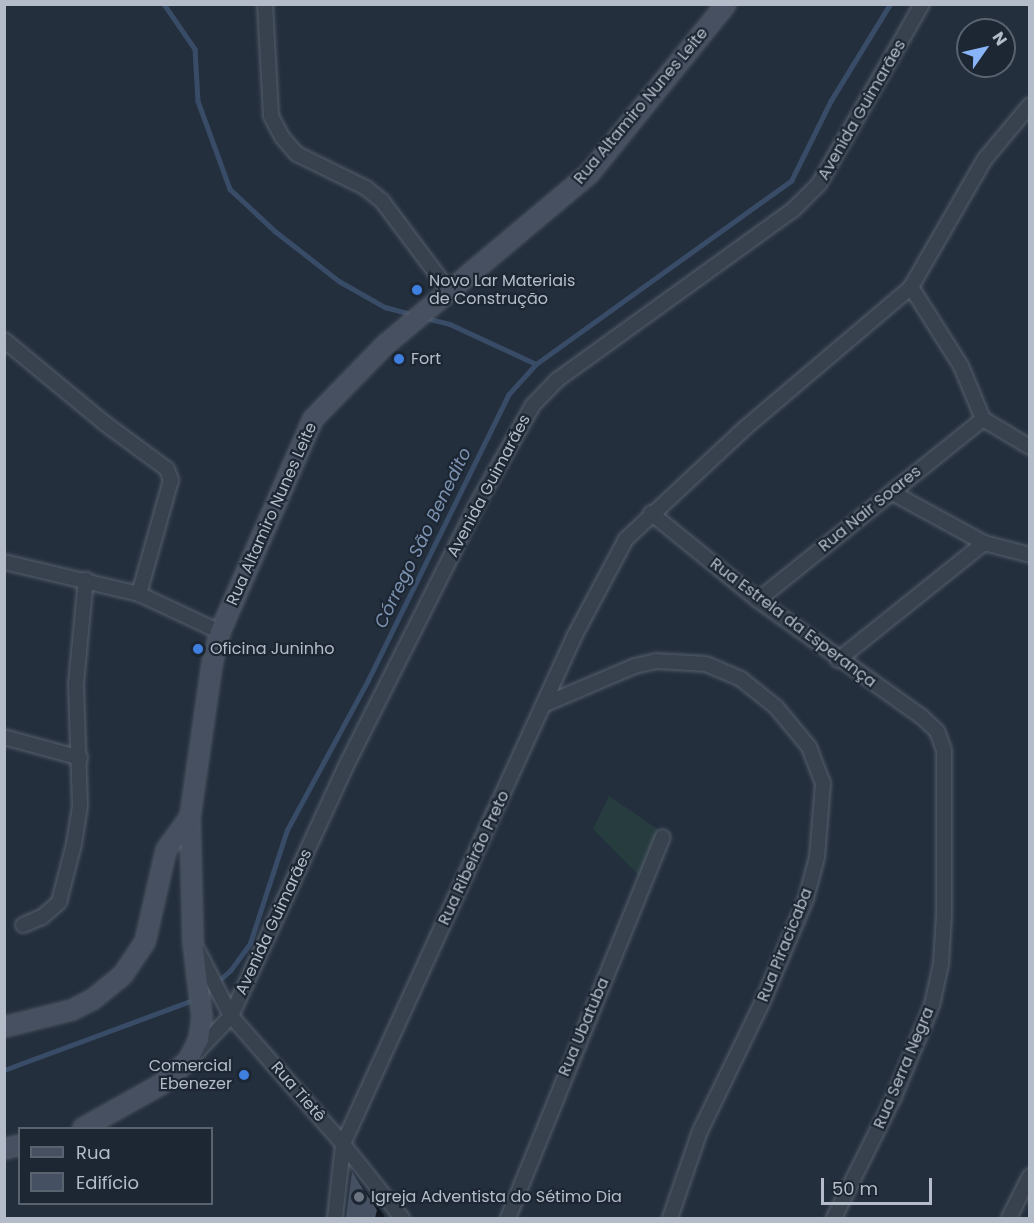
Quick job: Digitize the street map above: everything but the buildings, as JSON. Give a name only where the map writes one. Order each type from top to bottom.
[{"type":"main road","name":"Rua Altamiro Nunes Leite","points":[[188,1061],[202,1027],[193,942],[189,817],[220,632],[312,419],[412,321],[450,292],[589,174],[726,4]]},
{"type":"main road","points":[[4,1027],[72,1010],[92,1000],[122,976],[145,942],[166,850],[189,817]]},
{"type":"main road","points":[[85,1127],[119,1111],[188,1061]]},
{"type":"street","points":[[265,4],[271,116],[282,137],[297,154],[366,188],[382,201],[450,292]]},
{"type":"street","name":"Avenida Guimarães","points":[[229,1012],[345,768],[476,506],[533,405],[557,380],[793,210],[812,190],[922,4]]},
{"type":"street","name":"Rua Ribeirão Preto","points":[[335,1218],[343,1144],[543,705],[610,566],[626,539],[651,513],[911,287],[985,159],[1024,118],[1029,105]]},
{"type":"street","points":[[911,287],[961,366],[983,419],[1029,447]]},
{"type":"street","points":[[4,340],[103,422],[167,469],[171,480],[139,594]]},
{"type":"street","name":"Rua Nair Soares","points":[[758,600],[983,419]]},
{"type":"street","points":[[891,492],[984,543],[1029,555]]},
{"type":"street","name":"Rua Estrela da Esperança","points":[[651,513],[758,600],[937,731]]},
{"type":"street","points":[[838,660],[984,543]]},
{"type":"street","points":[[4,562],[86,579],[139,594],[220,632]]},
{"type":"street","points":[[22,925],[42,917],[59,902],[80,806],[76,684],[86,579]]},
{"type":"street","name":"Rua Piracicaba","points":[[543,705],[635,666],[656,661],[706,664],[741,679],[776,707],[809,747],[823,783],[817,856],[806,899],[762,1003],[700,1131],[670,1218]]},
{"type":"street","name":"Rua Serra Negra","points":[[834,1218],[914,1050],[932,1005],[941,964],[944,750],[937,731]]},
{"type":"street","points":[[4,737],[80,758]]},
{"type":"street","name":"Rua Ubatuba","points":[[508,1218],[663,837]]},
{"type":"street","name":"Rua Tietê","points":[[193,942],[229,1012],[343,1144],[402,1218]]},
{"type":"street","points":[[188,1061],[229,1012]]},
{"type":"street","points":[[1009,1218],[1029,1176]]},
{"type":"green space","points":[[609,796],[662,832],[643,880],[593,829]]},
{"type":"waterway","points":[[164,4],[195,49],[198,101],[230,189],[275,231],[339,281],[385,307],[414,315]]},
{"type":"waterway","name":"Córrego São Benedito","points":[[203,995],[230,971],[250,943],[287,830],[368,680],[508,395],[536,364],[791,181],[830,102],[890,4]]},
{"type":"waterway","points":[[426,318],[450,324],[536,364]]},
{"type":"waterway","name":"Córrego São Benedito","points":[[4,1070],[196,999]]},
{"type":"place","name":"Novo Lar Materiais de Construção","points":[[417,290]]},
{"type":"place","name":"Fort","points":[[399,359]]},
{"type":"place","name":"Oficina Juninho","points":[[198,649]]},
{"type":"place","name":"Comercial Ebenezer","points":[[244,1075]]},
{"type":"place","name":"Igreja Adventista do Sétimo Dia","points":[[359,1197]]}]
